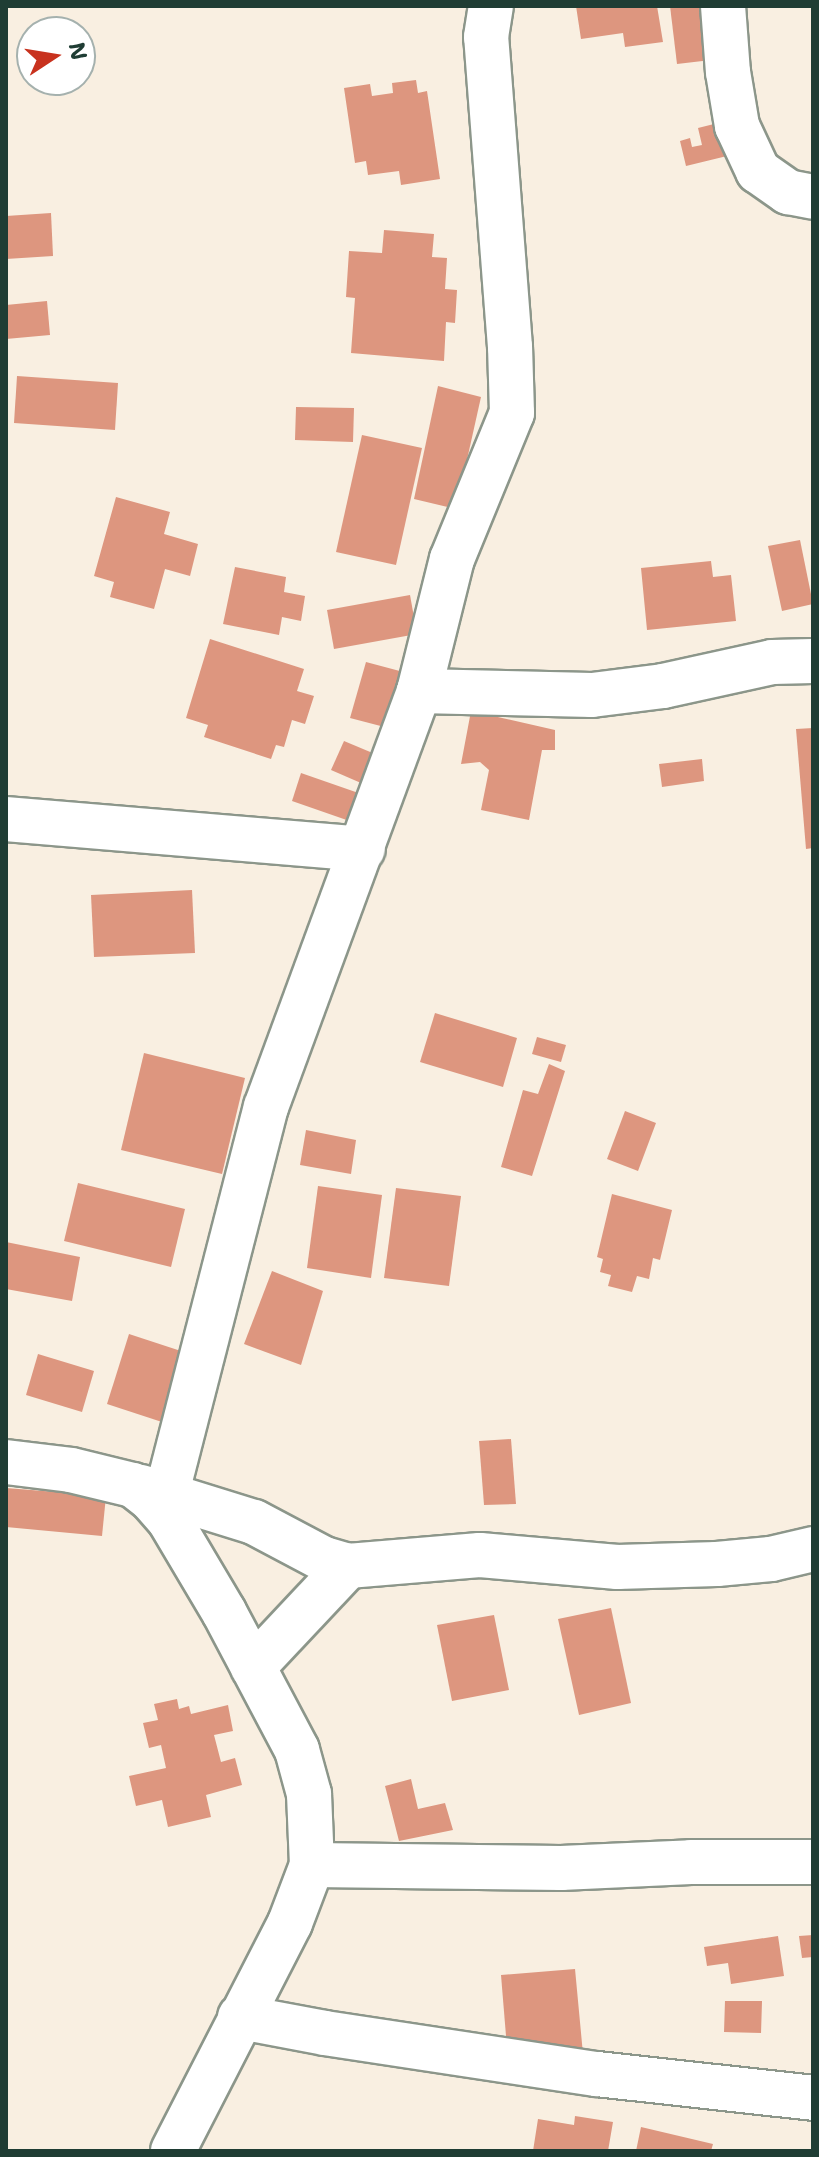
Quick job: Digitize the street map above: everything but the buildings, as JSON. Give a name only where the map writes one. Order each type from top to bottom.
[{"type":"street","points":[[177,2150],[240,2017],[290,1923],[312,1865],[313,1829],[309,1794],[297,1750],[253,1667],[150,1490],[266,1107],[419,691],[452,559],[512,413],[510,347],[486,37],[491,6]]},
{"type":"street","points":[[723,6],[728,72],[737,126],[758,171],[788,192],[813,197]]},
{"type":"street","points":[[419,691],[592,695],[663,686],[772,662],[813,661]]},
{"type":"street","points":[[6,819],[363,849]]},
{"type":"street","points":[[6,1462],[71,1470],[150,1490],[254,1522],[324,1559],[348,1566],[480,1555],[617,1567],[717,1564],[771,1559],[813,1549]]},
{"type":"street","points":[[253,1667],[348,1566]]},
{"type":"street","points":[[312,1865],[561,1868],[691,1862],[813,1862]]},
{"type":"street","points":[[240,2017],[597,2074],[813,2098]]}]
